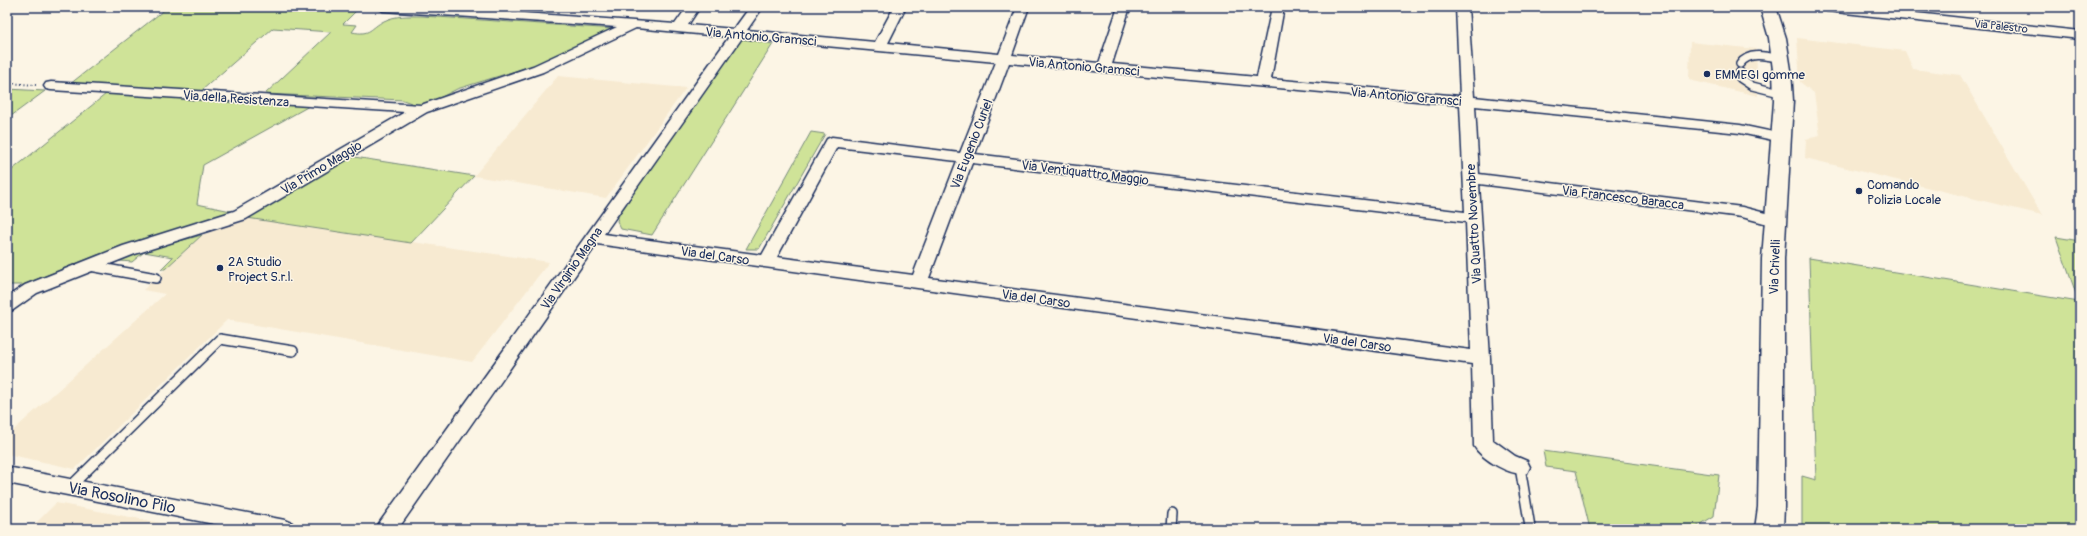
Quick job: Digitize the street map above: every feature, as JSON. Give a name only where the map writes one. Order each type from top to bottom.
[{"type":"street","name":"Via Antonio Gramsci","points":[[384,7],[634,24],[1467,101],[1740,129],[1782,138]]},
{"type":"street","points":[[679,28],[694,7]]},
{"type":"street","name":"Via Virginio Magna","points":[[386,529],[757,7]]},
{"type":"street","points":[[879,47],[900,7]]},
{"type":"street","name":"Via Eugenio Curiel","points":[[919,282],[1023,7]]},
{"type":"street","points":[[1104,68],[1124,7]]},
{"type":"street","points":[[1263,83],[1278,7]]},
{"type":"street","name":"Via Quattro Novembre","points":[[1462,7],[1472,218],[1481,358],[1483,440],[1484,446],[1508,462],[1520,467]]},
{"type":"street","name":"Via Crivelli","points":[[1768,7],[1782,59],[1784,94],[1773,258],[1771,507],[1768,529]]},
{"type":"street","name":"Via Palestro","points":[[1827,7],[2080,35]]},
{"type":"street","name":"Via Primo Maggio","points":[[7,306],[31,289],[89,266],[130,250],[187,234],[240,215],[422,109],[538,69],[634,24]]},
{"type":"street","name":"Via della Resistenza","points":[[51,86],[422,109]]},
{"type":"street","name":"Via Ventiquattro Maggio","points":[[767,261],[832,142],[1472,218]]},
{"type":"street","name":"Via Francesco Baracca","points":[[1470,178],[1742,212],[1775,220]]},
{"type":"street","name":"Via del Carso","points":[[592,238],[1481,358]]},
{"type":"street","name":"Via Rosolino Pilo","points":[[7,475],[285,529]]},
{"type":"lane","points":[[1740,64],[1742,59],[1746,56],[1782,59]]},
{"type":"lane","points":[[1740,72],[1740,78],[1752,86],[1784,94]]},
{"type":"lane","points":[[89,266],[156,278]]},
{"type":"lane","points":[[70,487],[220,339],[293,351]]},
{"type":"lane","points":[[1520,467],[1530,528],[1528,529]]},
{"type":"lane","points":[[1171,529],[1172,514]]},
{"type":"path","points":[[7,83],[51,86]]},
{"type":"shaded area","points":[[1797,38],[1905,51],[1913,69],[1960,75],[2042,215],[1805,158],[1806,139],[1820,136],[1814,93],[1800,82]]},
{"type":"shaded area","points":[[1690,42],[1756,49],[1758,96],[1689,80]]},
{"type":"shaded area","points":[[558,76],[686,88],[606,198],[474,176]]},
{"type":"shaded area","points":[[247,218],[549,262],[472,362],[227,320],[75,469],[7,454],[7,436],[165,294],[143,290],[202,235]]},
{"type":"shaded area","points":[[56,503],[193,529],[30,529]]},
{"type":"green space","points":[[168,7],[360,7],[343,24],[357,25],[352,32],[358,33],[370,31],[389,19],[407,16],[615,29],[538,64],[457,89],[422,107],[403,100],[265,94],[331,32],[273,28],[201,91],[70,84]]},
{"type":"green space","points":[[742,39],[773,44],[652,235],[621,229],[617,221],[619,215],[736,42]]},
{"type":"green space","points":[[7,89],[45,91],[7,119]]},
{"type":"green space","points":[[106,94],[311,105],[203,165],[197,204],[236,212],[184,231],[97,255],[23,285],[7,285],[7,174]]},
{"type":"green space","points":[[811,132],[825,134],[759,249],[746,249]]},
{"type":"green space","points":[[348,156],[474,176],[411,243],[247,218]]},
{"type":"green space","points":[[202,235],[165,269],[161,269],[173,257],[144,252],[132,262],[120,261],[131,254]]},
{"type":"green space","points":[[2056,237],[2080,241],[2080,529],[1802,529],[1802,476],[1816,480],[1809,258],[2079,302]]},
{"type":"green space","points":[[1543,451],[1719,475],[1714,516],[1693,529],[1590,529],[1576,471],[1546,467]]},
{"type":"place","name":"EMMEGI gomme","points":[[1707,74]]},
{"type":"place","name":"Comando Polizia Locale","points":[[1859,191]]},
{"type":"place","name":"2A Studio Project S.r.l.","points":[[220,268]]}]
